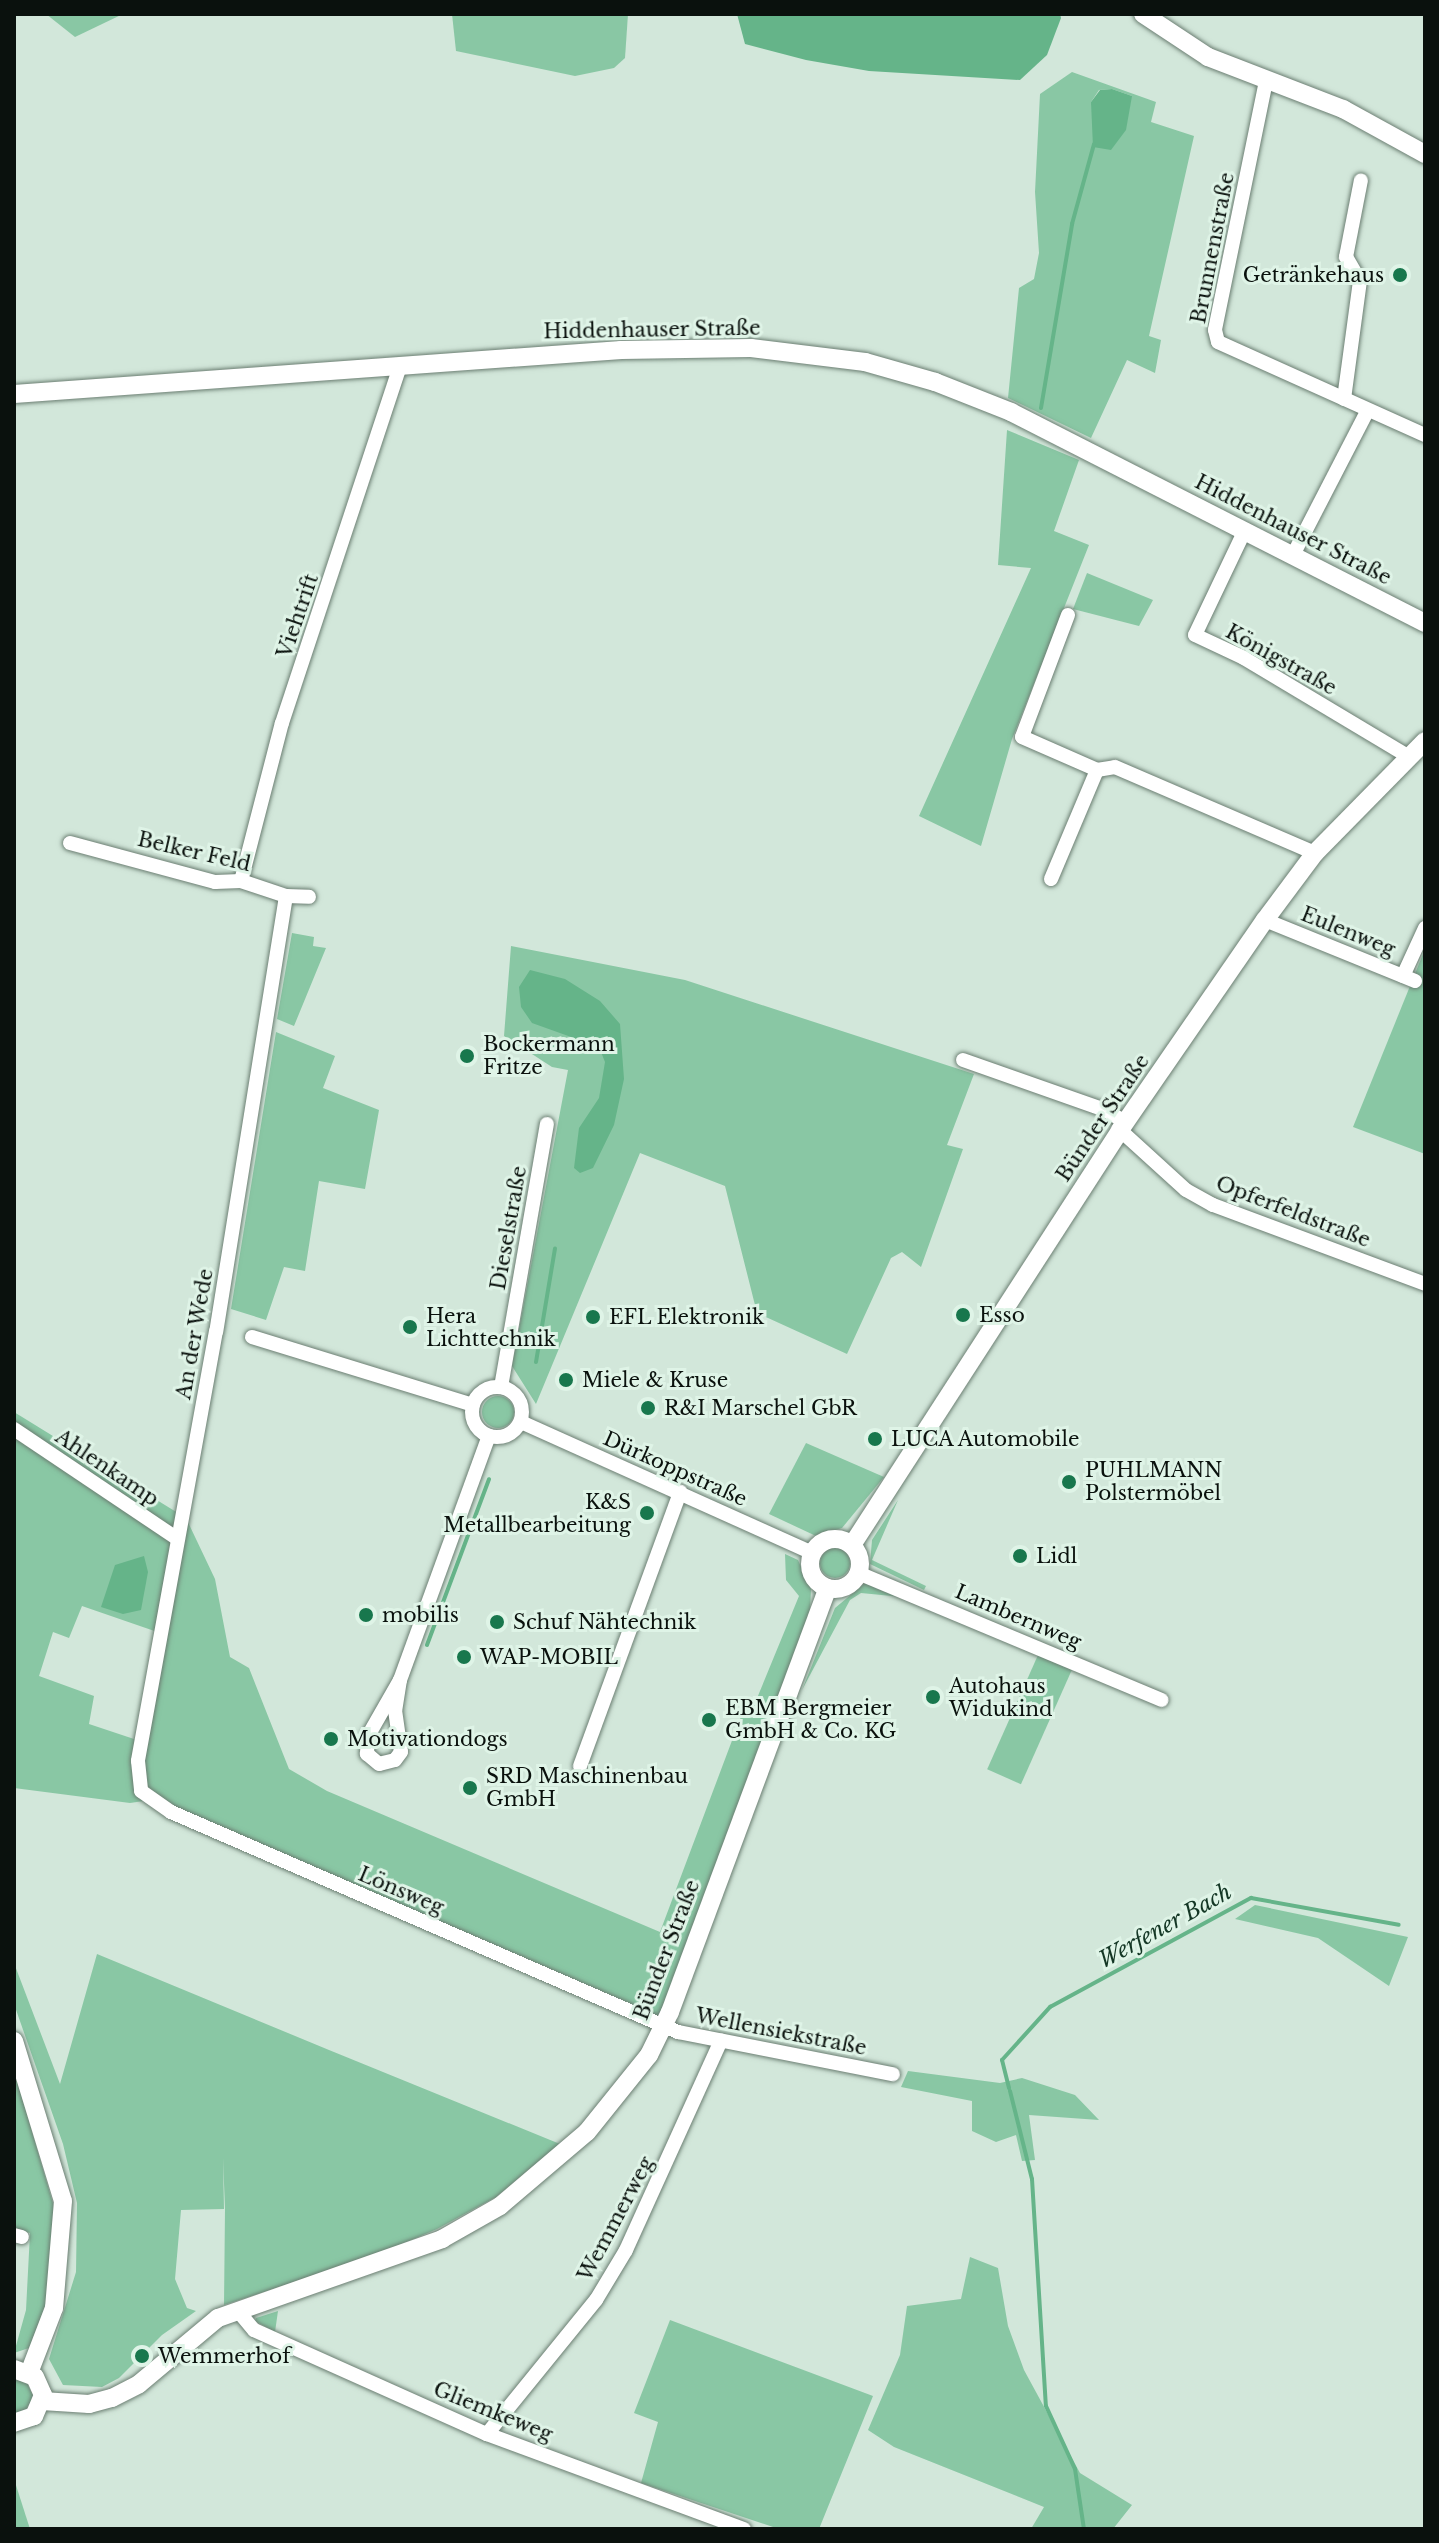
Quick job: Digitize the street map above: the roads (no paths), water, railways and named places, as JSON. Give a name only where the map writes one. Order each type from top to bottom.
[{"type":"street","points":[[1143,14],[1208,57],[1343,109],[1424,151]]},
{"type":"street","name":"Brunnenstraße","points":[[1266,81],[1215,330],[1218,342],[1231,351],[1425,435]]},
{"type":"street","points":[[1344,399],[1360,281],[1346,257],[1361,180]]},
{"type":"street","name":"Hiddenhauser Straße","points":[[14,394],[621,350],[751,348],[865,362],[935,382],[1011,412],[1425,623]]},
{"type":"street","name":"Viehtrift","points":[[241,881],[282,723],[400,366]]},
{"type":"street","points":[[1293,555],[1368,410]]},
{"type":"street","name":"Königstraße","points":[[1245,530],[1195,635],[1244,658],[1408,756]]},
{"type":"street","points":[[1068,615],[1022,737],[1097,770],[1115,767],[1166,784],[1315,853]]},
{"type":"street","name":"Bünder Straße","points":[[852,1545],[1122,1126],[1265,920],[1315,853],[1425,741]]},
{"type":"street","points":[[1051,879],[1097,770]]},
{"type":"street","name":"Belker Feld","points":[[70,843],[215,882],[241,881],[286,896],[309,897]]},
{"type":"street","name":"An der Wede","points":[[137,1777],[285,923],[286,896]]},
{"type":"street","name":"Eulenweg","points":[[1265,920],[1409,979],[1425,928]]},
{"type":"street","points":[[963,1060],[1105,1110],[1122,1126]]},
{"type":"street","name":"Dieselstraße","points":[[501,1387],[547,1124]]},
{"type":"street","name":"Opferfeldstraße","points":[[1122,1126],[1186,1190],[1213,1205],[1425,1284]]},
{"type":"street","points":[[252,1337],[473,1405]]},
{"type":"street","points":[[501,1387],[520,1400],[521,1422],[511,1434],[489,1436],[473,1420],[473,1405],[481,1393],[501,1387]]},
{"type":"street","name":"Dürkoppstraße","points":[[521,1422],[812,1553]]},
{"type":"street","name":"Ahlenkamp","points":[[14,1429],[178,1539]]},
{"type":"street","points":[[400,1680],[395,1710],[401,1752],[395,1760],[379,1764],[367,1754],[368,1736],[400,1680],[489,1436]]},
{"type":"street","points":[[580,1766],[680,1492]]},
{"type":"street","points":[[830,1539],[852,1545],[859,1558],[858,1573],[843,1588],[828,1588],[814,1578],[812,1553],[830,1539]]},
{"type":"street","name":"Lambernweg","points":[[858,1573],[1162,1700]]},
{"type":"street","name":"Bünder Straße","points":[[42,2401],[89,2404],[126,2392],[195,2335],[238,2311],[376,2266],[442,2239],[500,2206],[555,2163],[614,2103],[663,2026],[828,1588]]},
{"type":"street","name":"Lönsweg","points":[[137,1777],[141,1791],[171,1812],[663,2026]]},
{"type":"street","name":"Wellensiekstraße","points":[[663,2026],[721,2041],[893,2074]]},
{"type":"street","points":[[14,2041],[63,2201],[54,2308],[22,2371],[39,2382],[42,2401],[34,2416],[14,2423]]},
{"type":"street","name":"Wemmerweg","points":[[487,2434],[596,2300],[626,2250],[721,2041]]},
{"type":"street","name":"Gliemkeweg","points":[[238,2311],[254,2330],[487,2434],[744,2529]]},
{"type":"waterway","points":[[1041,408],[1072,224],[1094,144]]},
{"type":"waterway","points":[[536,1362],[555,1249]]},
{"type":"waterway","points":[[427,1645],[489,1479]]},
{"type":"waterway","name":"Werfener Bach","points":[[1009,2088],[1002,2060],[1050,2007],[1251,1898],[1399,1925]]},
{"type":"waterway","name":"Werfener Bach","points":[[1010,2091],[1032,2179],[1046,2406],[1075,2469],[1084,2529]]},
{"type":"place","name":"Getränkehaus","points":[[1400,275]]},
{"type":"place","name":"Bockermann Fritze","points":[[467,1056]]},
{"type":"place","name":"Esso","points":[[963,1315]]},
{"type":"place","name":"EFL Elektronik","points":[[593,1317]]},
{"type":"place","name":"Hera Lichttechnik","points":[[410,1327]]},
{"type":"place","name":"Miele & Kruse","points":[[566,1380]]},
{"type":"place","name":"R&I Marschel GbR","points":[[648,1408]]},
{"type":"place","name":"LUCA Automobile","points":[[875,1439]]},
{"type":"place","name":"PUHLMANN Polstermöbel","points":[[1069,1482]]},
{"type":"place","name":"K&S Metallbearbeitung","points":[[647,1513]]},
{"type":"place","name":"Lidl","points":[[1020,1556]]},
{"type":"place","name":"mobilis","points":[[366,1615]]},
{"type":"place","name":"Schuf Nähtechnik","points":[[497,1622]]},
{"type":"place","name":"WAP-MOBIL","points":[[464,1657]]},
{"type":"place","name":"Autohaus Widukind","points":[[933,1697]]},
{"type":"place","name":"EBM Bergmeier GmbH & Co. KG","points":[[709,1720]]},
{"type":"place","name":"Motivationdogs","points":[[331,1739]]},
{"type":"place","name":"SRD Maschinenbau GmbH","points":[[470,1788]]},
{"type":"place","name":"Wemmerhof","points":[[142,2356]]}]
